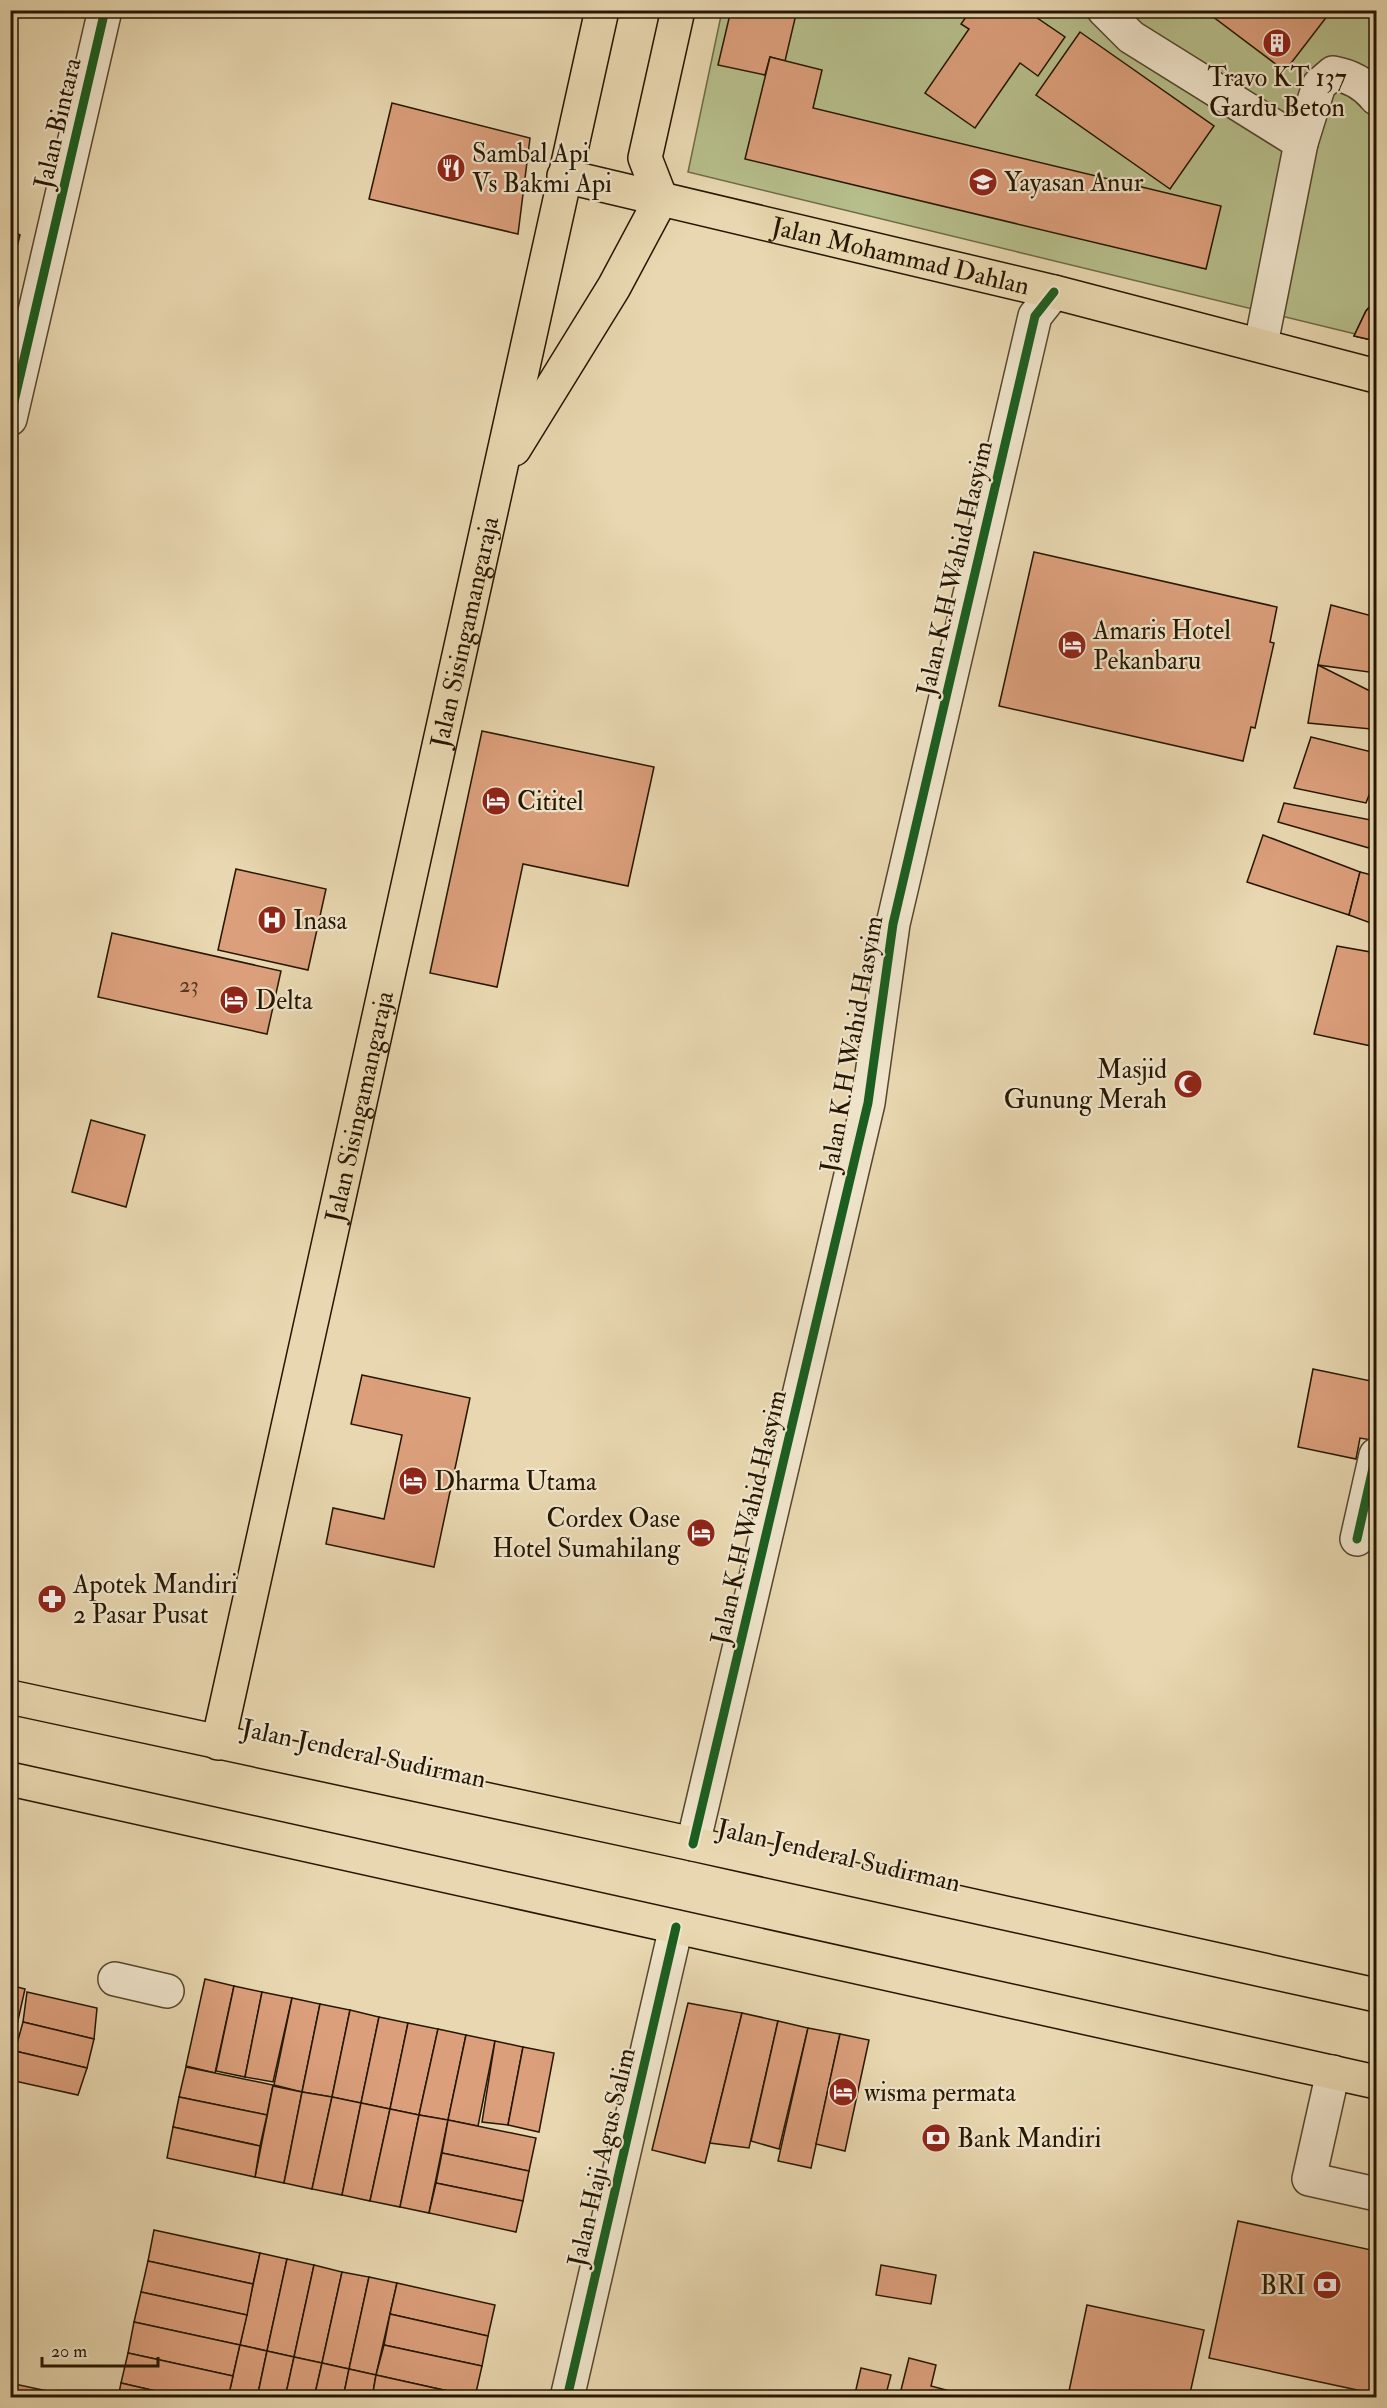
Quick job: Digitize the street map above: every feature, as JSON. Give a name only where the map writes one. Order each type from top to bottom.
[{"type":"main road","name":"Jalan Sisingamangaraja","points":[[218,1743],[602,10]]},
{"type":"main road","points":[[661,199],[645,158],[678,10]]},
{"type":"main road","name":"Jalan Mohammad Dahlan","points":[[564,176],[1054,292],[1262,344],[1377,376]]},
{"type":"main road","name":"Jalan Sisingamangaraja","points":[[502,468],[614,287],[661,199]]},
{"type":"main road","name":"Jalan Jenderal Sudirman","points":[[10,1697],[693,1844],[1377,1995]]},
{"type":"main road","points":[[10,1779],[1377,2082]]},
{"type":"street","name":"Jalan Bintara","points":[[10,419],[105,10]]},
{"type":"street","points":[[1104,10],[1131,37],[1301,143]]},
{"type":"street","points":[[1262,344],[1301,143],[1319,85],[1333,73],[1348,77],[1367,88],[1377,98]]},
{"type":"street","name":"Jalan K.H Wahid Hasyim","points":[[693,1844],[868,1103],[895,913],[1035,316],[1054,292]]},
{"type":"street","points":[[1357,1539],[1377,1455]]},
{"type":"street","name":"Jalan Haji Agus Salim","points":[[567,2397],[676,1927]]},
{"type":"street","points":[[115,1979],[167,1991]]},
{"type":"street","points":[[1333,2072],[1309,2179],[1377,2194]]},
{"type":"green space","points":[[722,11],[1376,11],[1376,339],[688,172]]},
{"type":"building","points":[[731,10],[797,10],[785,61],[770,57],[765,75],[718,65]]},
{"type":"building","points":[[971,10],[1032,10],[1030,13],[1065,37],[1038,76],[1020,63],[975,128],[925,93],[969,29],[961,24]]},
{"type":"building","name":"Travo KT 137 Gardu Beton","points":[[1204,10],[1322,10],[1328,15],[1285,71]]},
{"type":"building","points":[[1080,32],[1214,126],[1170,189],[1036,95]]},
{"type":"building","name":"Yayasan Anur","points":[[770,57],[822,70],[813,108],[1221,206],[1206,269],[745,159]]},
{"type":"building","name":"Sambal Api Vs Bakmi Api","points":[[392,103],[530,138],[518,234],[369,199]]},
{"type":"building","points":[[10,230],[20,235],[10,275]]},
{"type":"building","points":[[1376,299],[1376,341],[1354,336],[1366,311]]},
{"type":"building","points":[[1376,299],[1376,341],[1354,336],[1366,311]]},
{"type":"building","points":[[1034,552],[1277,607],[1270,642],[1274,643],[1255,728],[1251,727],[1243,761],[999,706]]},
{"type":"building","points":[[1331,605],[1376,617],[1376,673],[1318,665]]},
{"type":"building","points":[[1318,665],[1376,694],[1371,729],[1308,723]]},
{"type":"building","points":[[482,731],[654,767],[628,886],[523,864],[497,987],[430,973]]},
{"type":"building","points":[[1311,737],[1376,753],[1376,777],[1366,803],[1294,788]]},
{"type":"building","points":[[1284,803],[1376,821],[1369,848],[1278,822]]},
{"type":"building","points":[[1263,835],[1360,872],[1349,915],[1247,882]]},
{"type":"building","name":"Inasa","points":[[236,869],[326,889],[308,970],[218,950]]},
{"type":"building","points":[[1360,872],[1376,876],[1376,925],[1349,915]]},
{"type":"building","points":[[112,933],[281,971],[267,1034],[98,997]]},
{"type":"building","points":[[1337,946],[1376,953],[1376,1047],[1314,1034]]},
{"type":"building","points":[[91,1120],[145,1135],[126,1207],[72,1192]]},
{"type":"building","points":[[1313,1369],[1376,1382],[1376,1411],[1371,1440],[1360,1438],[1356,1459],[1298,1447]]},
{"type":"building","points":[[362,1375],[470,1398],[434,1567],[326,1544],[333,1508],[384,1519],[402,1435],[351,1424]]},
{"type":"building","points":[[205,1979],[234,1986],[215,2073],[186,2066]]},
{"type":"building","points":[[10,1985],[25,1989],[10,2056]]},
{"type":"building","points":[[234,1986],[262,1992],[245,2077],[216,2071]]},
{"type":"building","points":[[27,1992],[97,2008],[94,2039],[23,2022]]},
{"type":"building","points":[[262,1992],[292,1998],[273,2082],[245,2077]]},
{"type":"building","points":[[292,1998],[320,2004],[302,2092],[274,2085]]},
{"type":"building","points":[[688,2003],[742,2013],[705,2163],[652,2150]]},
{"type":"building","points":[[320,2004],[350,2010],[332,2097],[302,2092]]},
{"type":"building","points":[[350,2010],[379,2017],[361,2103],[332,2097]]},
{"type":"building","points":[[742,2013],[778,2021],[749,2148],[710,2143]]},
{"type":"building","points":[[379,2017],[408,2023],[390,2109],[361,2103]]},
{"type":"building","points":[[778,2021],[808,2028],[779,2149],[751,2141]]},
{"type":"building","points":[[23,2022],[94,2039],[87,2068],[15,2051]]},
{"type":"building","points":[[408,2023],[438,2029],[419,2115],[390,2109]]},
{"type":"building","points":[[808,2028],[840,2034],[811,2168],[778,2161]]},
{"type":"building","points":[[438,2029],[466,2035],[448,2120],[419,2115]]},
{"type":"building","name":"wisma permata","points":[[840,2034],[869,2040],[845,2151],[816,2144]]},
{"type":"building","points":[[466,2035],[495,2041],[478,2126],[448,2120]]},
{"type":"building","points":[[495,2041],[523,2047],[508,2125],[482,2122]]},
{"type":"building","points":[[523,2047],[554,2053],[539,2132],[508,2125]]},
{"type":"building","points":[[15,2051],[87,2068],[78,2095],[10,2080]]},
{"type":"building","points":[[186,2067],[273,2085],[267,2115],[179,2097]]},
{"type":"building","points":[[273,2086],[302,2092],[284,2183],[255,2177]]},
{"type":"building","points":[[302,2092],[332,2097],[312,2189],[284,2183]]},
{"type":"building","points":[[179,2097],[267,2115],[260,2146],[173,2127]]},
{"type":"building","points":[[332,2097],[361,2103],[342,2195],[312,2189]]},
{"type":"building","points":[[361,2103],[390,2109],[370,2201],[342,2195]]},
{"type":"building","points":[[390,2109],[419,2115],[400,2207],[370,2201]]},
{"type":"building","points":[[419,2115],[448,2120],[429,2213],[400,2207]]},
{"type":"building","points":[[448,2120],[536,2138],[529,2171],[442,2153]]},
{"type":"building","points":[[173,2127],[260,2146],[255,2177],[167,2158]]},
{"type":"building","points":[[442,2153],[529,2171],[523,2201],[436,2183]]},
{"type":"building","points":[[436,2183],[523,2201],[516,2232],[429,2213]]},
{"type":"building","points":[[1238,2221],[1376,2251],[1376,2394],[1209,2358]]},
{"type":"building","points":[[154,2230],[260,2253],[253,2284],[148,2261]]},
{"type":"building","points":[[260,2253],[287,2259],[267,2351],[240,2345]]},
{"type":"building","points":[[287,2259],[314,2265],[294,2357],[267,2351]]},
{"type":"building","points":[[148,2261],[253,2284],[247,2315],[141,2292]]},
{"type":"building","points":[[314,2265],[342,2272],[322,2363],[294,2357]]},
{"type":"building","points":[[881,2265],[936,2275],[931,2304],[876,2295]]},
{"type":"building","points":[[342,2272],[369,2277],[349,2369],[322,2363]]},
{"type":"building","points":[[369,2277],[397,2283],[376,2375],[349,2369]]},
{"type":"building","points":[[397,2283],[495,2305],[488,2336],[390,2314]]},
{"type":"building","points":[[141,2292],[247,2315],[240,2345],[134,2322]]},
{"type":"building","points":[[1087,2305],[1204,2330],[1189,2398],[1068,2396]]},
{"type":"building","points":[[390,2314],[488,2336],[482,2366],[384,2345]]},
{"type":"building","points":[[134,2322],[240,2345],[233,2376],[128,2353]]},
{"type":"building","points":[[240,2345],[267,2351],[257,2398],[228,2398]]},
{"type":"building","points":[[384,2345],[482,2366],[475,2397],[376,2375]]},
{"type":"building","points":[[267,2351],[294,2357],[285,2398],[257,2398]]},
{"type":"building","points":[[128,2353],[233,2376],[228,2398],[186,2398],[121,2383]]},
{"type":"building","points":[[294,2357],[322,2363],[314,2398],[285,2398]]},
{"type":"building","points":[[909,2358],[936,2365],[931,2386],[976,2398],[899,2398]]},
{"type":"building","points":[[322,2363],[349,2369],[343,2398],[314,2398]]},
{"type":"building","points":[[861,2368],[891,2375],[885,2398],[854,2398]]},
{"type":"building","points":[[349,2369],[376,2375],[372,2398],[343,2398]]},
{"type":"building","points":[[376,2375],[475,2397],[372,2398]]},
{"type":"building","points":[[10,2383],[57,2393],[56,2398],[10,2398]]},
{"type":"building","points":[[121,2383],[186,2398],[118,2398]]},
{"type":"cycle path","points":[[10,419],[105,10]]},
{"type":"cycle path","points":[[693,1844],[868,1103],[893,924],[1035,316],[1054,292]]},
{"type":"cycle path","points":[[1357,1539],[1376,1455]]},
{"type":"cycle path","points":[[567,2398],[676,1927]]},
{"type":"place","name":"Travo KT 137 Gardu Beton","points":[[1277,43]]},
{"type":"place","name":"Sambal Api Vs Bakmi Api","points":[[451,168]]},
{"type":"place","name":"Yayasan Anur","points":[[983,182]]},
{"type":"place","name":"Amaris Hotel Pekanbaru","points":[[1072,645]]},
{"type":"place","name":"Cititel","points":[[496,801]]},
{"type":"place","name":"Inasa","points":[[272,920]]},
{"type":"place","name":"Delta","points":[[234,1000]]},
{"type":"place","name":"Masjid Gunung Merah","points":[[1188,1084]]},
{"type":"place","name":"Dharma Utama","points":[[413,1481]]},
{"type":"place","name":"Cordex Oase Hotel Sumahilang","points":[[701,1533]]},
{"type":"place","name":"Apotek Mandiri 2 Pasar Pusat","points":[[52,1599]]},
{"type":"place","name":"wisma permata","points":[[843,2092]]},
{"type":"place","name":"Bank Mandiri","points":[[936,2138]]},
{"type":"place","name":"BRI","points":[[1327,2285]]}]
